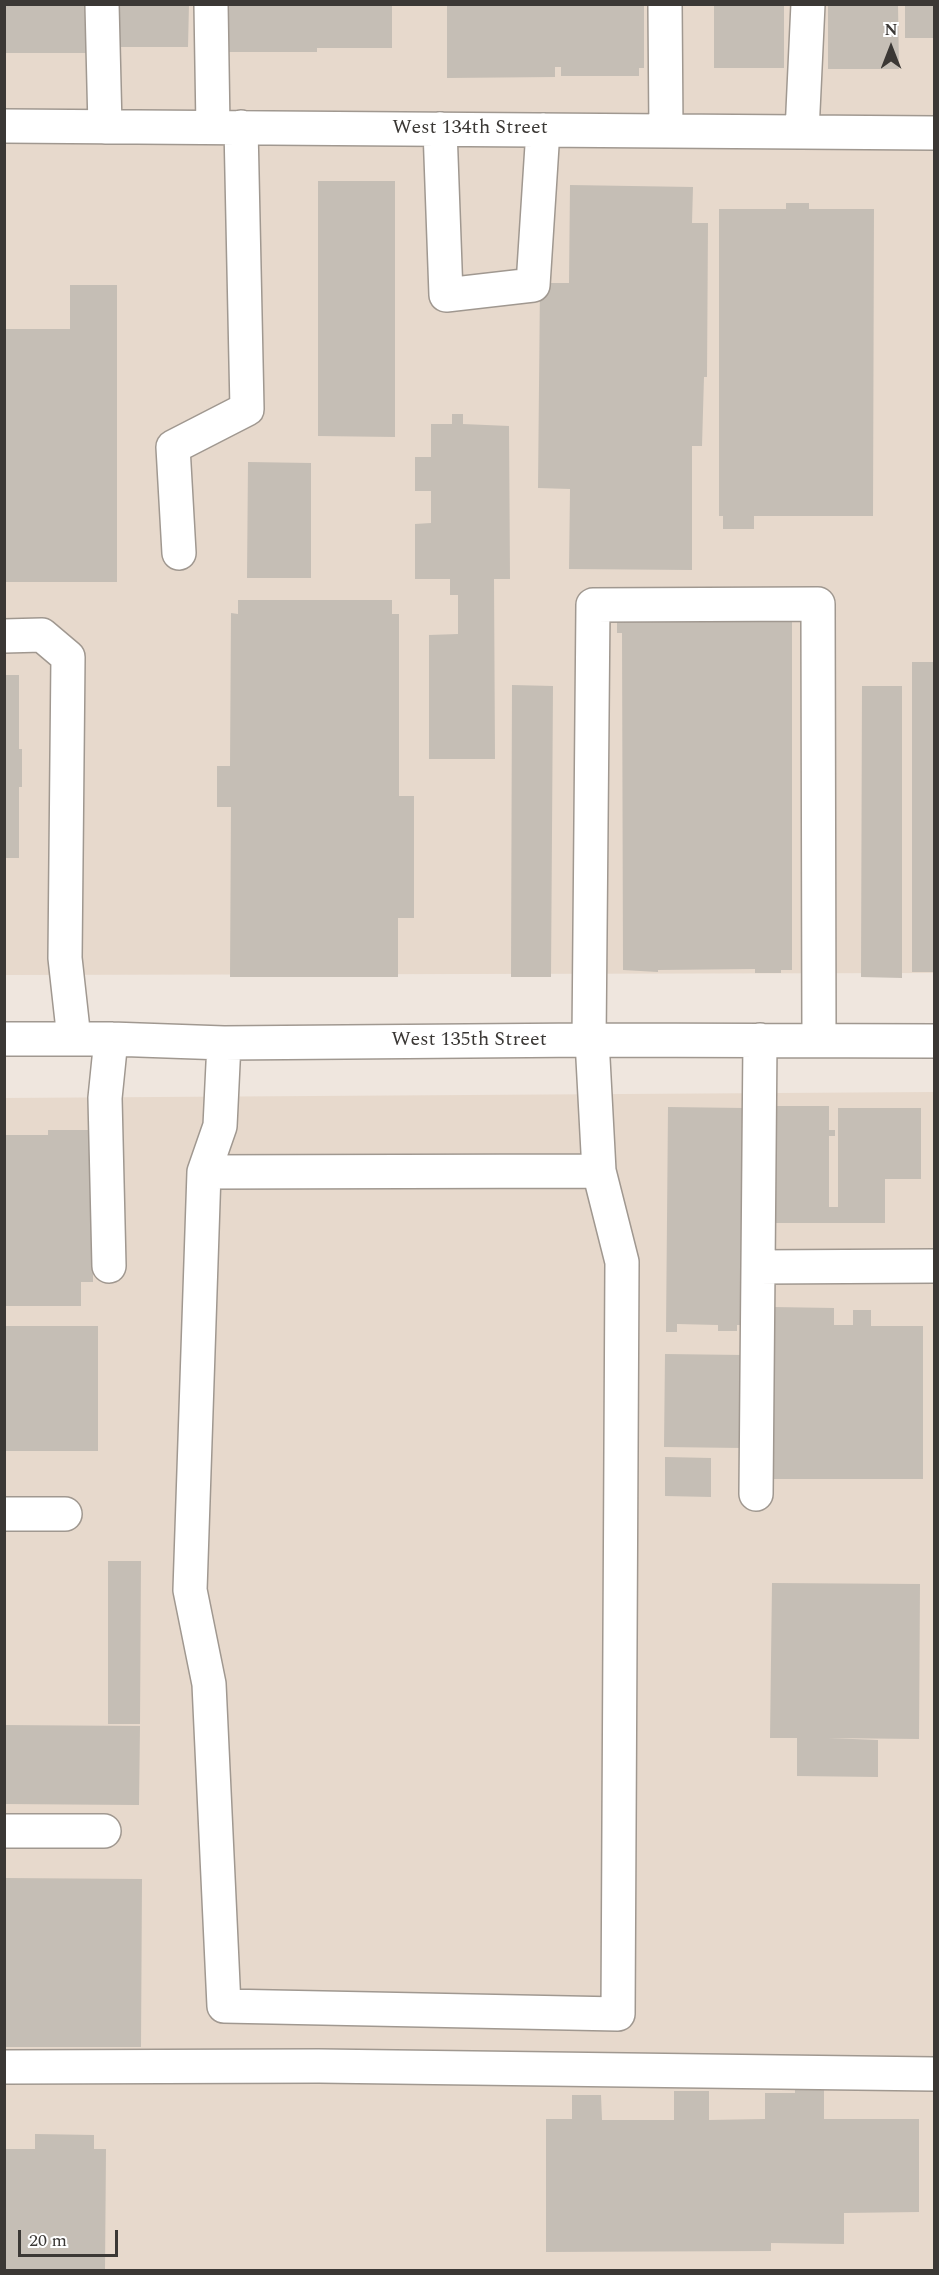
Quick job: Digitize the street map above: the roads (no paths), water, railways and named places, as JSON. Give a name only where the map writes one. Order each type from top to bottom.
[{"type":"street","points":[[102,4],[105,127]]},
{"type":"street","points":[[179,553],[172,447],[247,409],[227,128],[212,4]]},
{"type":"street","points":[[665,4],[666,131]]},
{"type":"street","points":[[801,132],[808,4]]},
{"type":"street","name":"West 134th Street","points":[[4,126],[934,133]]},
{"type":"street","points":[[440,129],[446,295],[533,285],[543,130]]},
{"type":"street","points":[[224,1043],[220,1126],[204,1172],[190,1590],[209,1684],[224,2006],[618,2014],[622,1262],[598,1171],[591,1040],[593,605],[818,604],[819,1040]]},
{"type":"street","points":[[4,636],[42,635],[69,657],[65,958],[74,1040]]},
{"type":"street","name":"West 135th Street","points":[[4,1040],[224,1043],[591,1040],[934,1041]]},
{"type":"street","points":[[109,1266],[105,1098],[111,1040]]},
{"type":"street","points":[[756,1494],[760,1040]]},
{"type":"street","points":[[204,1172],[598,1171]]},
{"type":"street","points":[[758,1267],[934,1266]]},
{"type":"street","points":[[4,1514],[65,1514]]},
{"type":"street","points":[[4,1831],[104,1831]]},
{"type":"street","points":[[4,2067],[319,2066],[934,2074]]}]
